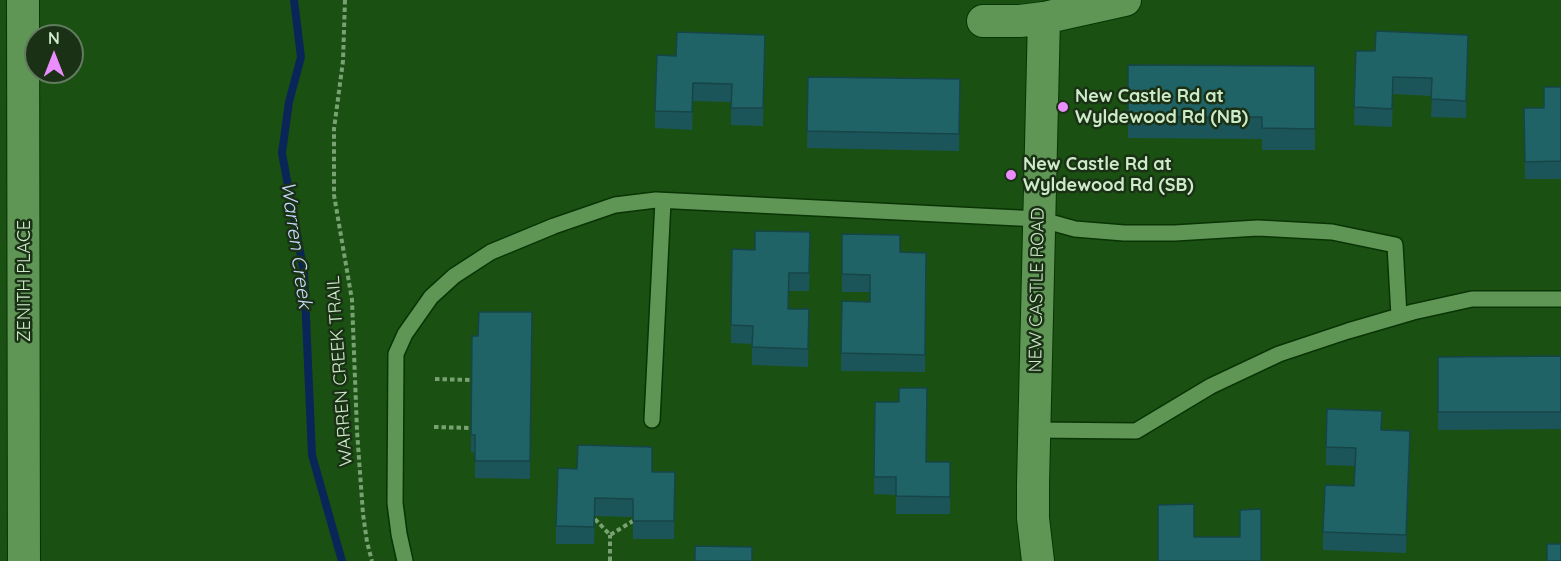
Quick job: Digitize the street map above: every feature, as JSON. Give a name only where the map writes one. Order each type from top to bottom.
[{"type":"street","name":"ZENITH PLACE","points":[[23,0],[24,561]]},
{"type":"street","points":[[982,21],[1125,0]]},
{"type":"street","name":"NEW CASTLE ROAD","points":[[1036,13],[1039,219],[1033,518],[1038,561]]},
{"type":"lane","points":[[652,420],[663,201]]},
{"type":"lane","points":[[405,561],[395,503],[396,354],[405,334],[431,297],[454,276],[491,252],[515,241],[615,206],[663,201],[1039,219],[1075,229],[1124,233],[1269,229],[1332,232],[1395,245],[1399,316]]},
{"type":"lane","points":[[1034,430],[1136,431],[1211,386],[1279,354],[1399,316],[1472,299],[1561,299]]},
{"type":"path","name":"WARREN CREEK TRAIL","points":[[345,0],[344,61],[334,129],[334,195],[352,300],[363,514],[372,561]]},
{"type":"path","points":[[435,379],[471,380]]},
{"type":"path","points":[[434,427],[471,428]]},
{"type":"path","points":[[595,519],[610,535],[610,561]]},
{"type":"path","points":[[610,535],[633,521]]},
{"type":"building","points":[[1376,31],[1468,35],[1466,101],[1431,99],[1432,78],[1393,77],[1392,109],[1354,107],[1356,51],[1375,51]]},
{"type":"building","points":[[677,32],[765,35],[763,108],[731,108],[732,84],[693,83],[692,112],[655,111],[657,55],[676,56]]},
{"type":"building","points":[[1128,65],[1315,66],[1315,129],[1262,128],[1262,117],[1128,117]]},
{"type":"building","points":[[808,77],[960,79],[959,134],[807,131]]},
{"type":"building","points":[[1544,87],[1561,87],[1561,161],[1525,162],[1524,108],[1544,108]]},
{"type":"building","points":[[755,231],[810,232],[809,273],[789,273],[788,309],[809,309],[808,349],[752,347],[753,326],[731,325],[732,249],[755,250]]},
{"type":"building","points":[[842,234],[900,235],[900,252],[926,253],[925,355],[841,353],[842,301],[870,302],[870,275],[842,274]]},
{"type":"building","points":[[479,312],[532,312],[530,461],[475,461],[475,435],[471,435],[472,336],[478,336]]},
{"type":"building","points":[[1561,356],[1561,412],[1438,412],[1438,357]]},
{"type":"building","points":[[899,388],[927,388],[926,462],[950,462],[950,497],[896,496],[896,477],[874,477],[875,402],[899,402]]},
{"type":"building","points":[[1327,409],[1382,411],[1381,430],[1410,431],[1406,535],[1323,532],[1325,485],[1354,486],[1356,448],[1326,447]]},
{"type":"building","points":[[578,445],[652,447],[652,472],[675,472],[674,521],[633,521],[633,499],[595,498],[594,527],[556,526],[558,468],[577,469]]},
{"type":"building","points":[[1194,504],[1194,537],[1240,537],[1240,510],[1261,509],[1261,561],[1158,561],[1158,505]]},
{"type":"building","points":[[1547,544],[1561,544],[1561,561],[1547,561]]},
{"type":"building","points":[[695,546],[752,547],[752,561],[695,561]]},
{"type":"waterway","name":"Warren Creek","points":[[294,0],[301,57],[289,102],[282,153],[304,273],[312,455],[342,561]]},
{"type":"place","name":"New Castle Rd at Wyldewood Rd (NB)","points":[[1063,107]]},
{"type":"place","name":"New Castle Rd at Wyldewood Rd (SB)","points":[[1011,175]]}]
